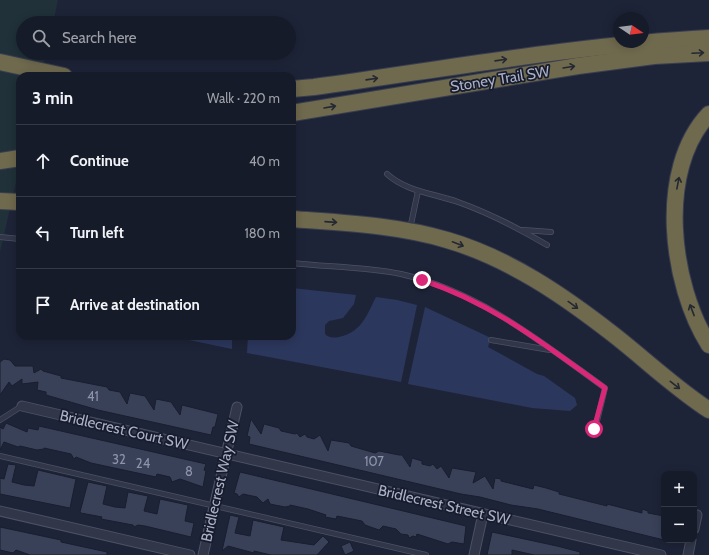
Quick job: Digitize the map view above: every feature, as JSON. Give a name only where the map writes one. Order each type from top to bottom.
[{"type":"highway","points":[[296,89],[627,44],[709,38]]},
{"type":"highway","name":"Stoney Trail SW","points":[[296,112],[578,66],[654,56],[709,53]]},
{"type":"highway","points":[[0,62],[46,72]]},
{"type":"highway","points":[[709,114],[698,126],[682,166],[676,199],[674,234],[676,252],[684,288],[698,326],[709,345]]},
{"type":"highway","points":[[0,161],[16,159]]},
{"type":"highway","points":[[0,201],[16,202]]},
{"type":"highway","points":[[296,219],[367,224],[410,231],[448,240],[487,255],[525,273],[559,294],[614,335],[709,410]]},
{"type":"street","name":"Bridlecrest Court SW","points":[[22,406],[226,454]]},
{"type":"street","name":"Bridlecrest Way SW","points":[[203,555],[237,407]]},
{"type":"street","name":"Bridlecrest Street SW","points":[[226,454],[661,555]]},
{"type":"street","points":[[0,511],[190,555]]},
{"type":"street","points":[[474,555],[484,514]]},
{"type":"street","points":[[688,555],[690,543]]},
{"type":"lane","points":[[387,174],[395,181],[418,191],[476,209],[521,230],[547,245]]},
{"type":"lane","points":[[410,231],[418,191]]},
{"type":"lane","points":[[521,230],[551,232]]},
{"type":"lane","points":[[0,237],[16,239]]},
{"type":"lane","points":[[296,263],[386,272],[428,282],[476,301],[508,320],[605,388],[594,429]]},
{"type":"lane","points":[[491,340],[552,350]]},
{"type":"lane","points":[[0,420],[22,406]]},
{"type":"lane","points":[[0,456],[426,555]]},
{"type":"shaded area","points":[[0,0],[58,0],[55,16],[16,16],[16,60],[44,60],[42,72],[16,72],[16,182],[0,252]]},
{"type":"water","points":[[296,288],[356,295],[354,304],[343,318],[329,321],[325,325],[325,334],[335,338],[347,335],[358,327],[366,317],[376,297],[417,305],[401,382],[247,353],[248,340],[296,340]]},
{"type":"water","points":[[425,307],[491,338],[488,347],[537,374],[544,376],[575,398],[577,405],[570,411],[532,408],[408,384]]},
{"type":"water","points":[[189,340],[232,340],[232,349]]},
{"type":"building","points":[[4,359],[10,360],[15,366],[33,366],[34,373],[41,369],[43,371],[61,376],[61,378],[107,387],[109,390],[120,392],[127,404],[130,393],[145,396],[154,410],[156,399],[171,402],[180,415],[182,405],[218,414],[215,427],[213,427],[211,435],[98,410],[46,395],[46,392],[37,390],[38,382],[22,384],[22,379],[12,386],[9,382],[0,395],[0,362]]},
{"type":"building","points":[[251,419],[261,434],[264,424],[279,428],[281,431],[295,434],[297,433],[300,437],[305,434],[307,437],[314,439],[320,435],[328,451],[331,440],[349,443],[351,446],[375,453],[379,451],[402,455],[410,467],[412,458],[422,461],[422,464],[430,466],[433,464],[437,469],[441,466],[449,478],[452,468],[476,472],[473,483],[485,476],[493,489],[495,478],[501,479],[501,481],[533,489],[534,485],[546,488],[559,492],[559,494],[607,506],[607,504],[642,513],[642,509],[648,511],[648,513],[661,515],[661,539],[538,509],[511,505],[461,494],[249,444],[250,437],[247,436]]},
{"type":"building","points":[[6,423],[27,432],[28,428],[38,430],[39,426],[206,464],[204,470],[206,471],[203,487],[180,479],[172,482],[170,477],[157,474],[156,477],[91,463],[76,457],[74,459],[71,454],[44,448],[37,450],[20,446],[18,447],[4,442],[0,450],[0,427],[3,429]]},
{"type":"building","points":[[8,464],[16,465],[12,482],[24,485],[34,486],[38,470],[76,479],[70,508],[0,494],[0,478],[4,479]]},
{"type":"building","points":[[240,472],[466,526],[464,544],[452,542],[448,544],[417,534],[416,537],[413,536],[409,538],[408,535],[401,534],[396,529],[383,526],[379,530],[365,525],[362,521],[337,516],[336,519],[325,517],[326,515],[308,509],[290,505],[285,507],[270,504],[268,499],[263,503],[257,497],[243,494],[239,497],[234,493]]},
{"type":"building","points":[[88,482],[107,486],[103,504],[115,507],[125,508],[128,492],[148,496],[144,511],[157,514],[160,499],[188,505],[185,521],[194,523],[191,537],[145,526],[138,525],[134,527],[133,525],[101,519],[102,517],[81,513]]},
{"type":"building","points":[[230,515],[239,517],[235,533],[250,536],[253,520],[284,527],[281,540],[314,545],[323,536],[329,542],[317,555],[271,555],[254,551],[254,553],[228,546],[222,551]]},
{"type":"building","points":[[0,527],[61,540],[61,542],[107,552],[107,555],[30,555],[16,550],[13,553],[0,550]]},
{"type":"building","points":[[492,532],[580,552],[580,555],[534,555],[512,550],[512,555],[487,555]]},
{"type":"building","points":[[350,542],[354,551],[345,555],[341,546]]},
{"type":"route","points":[[422,280],[459,293],[476,301],[524,329],[605,388],[594,429]]}]
